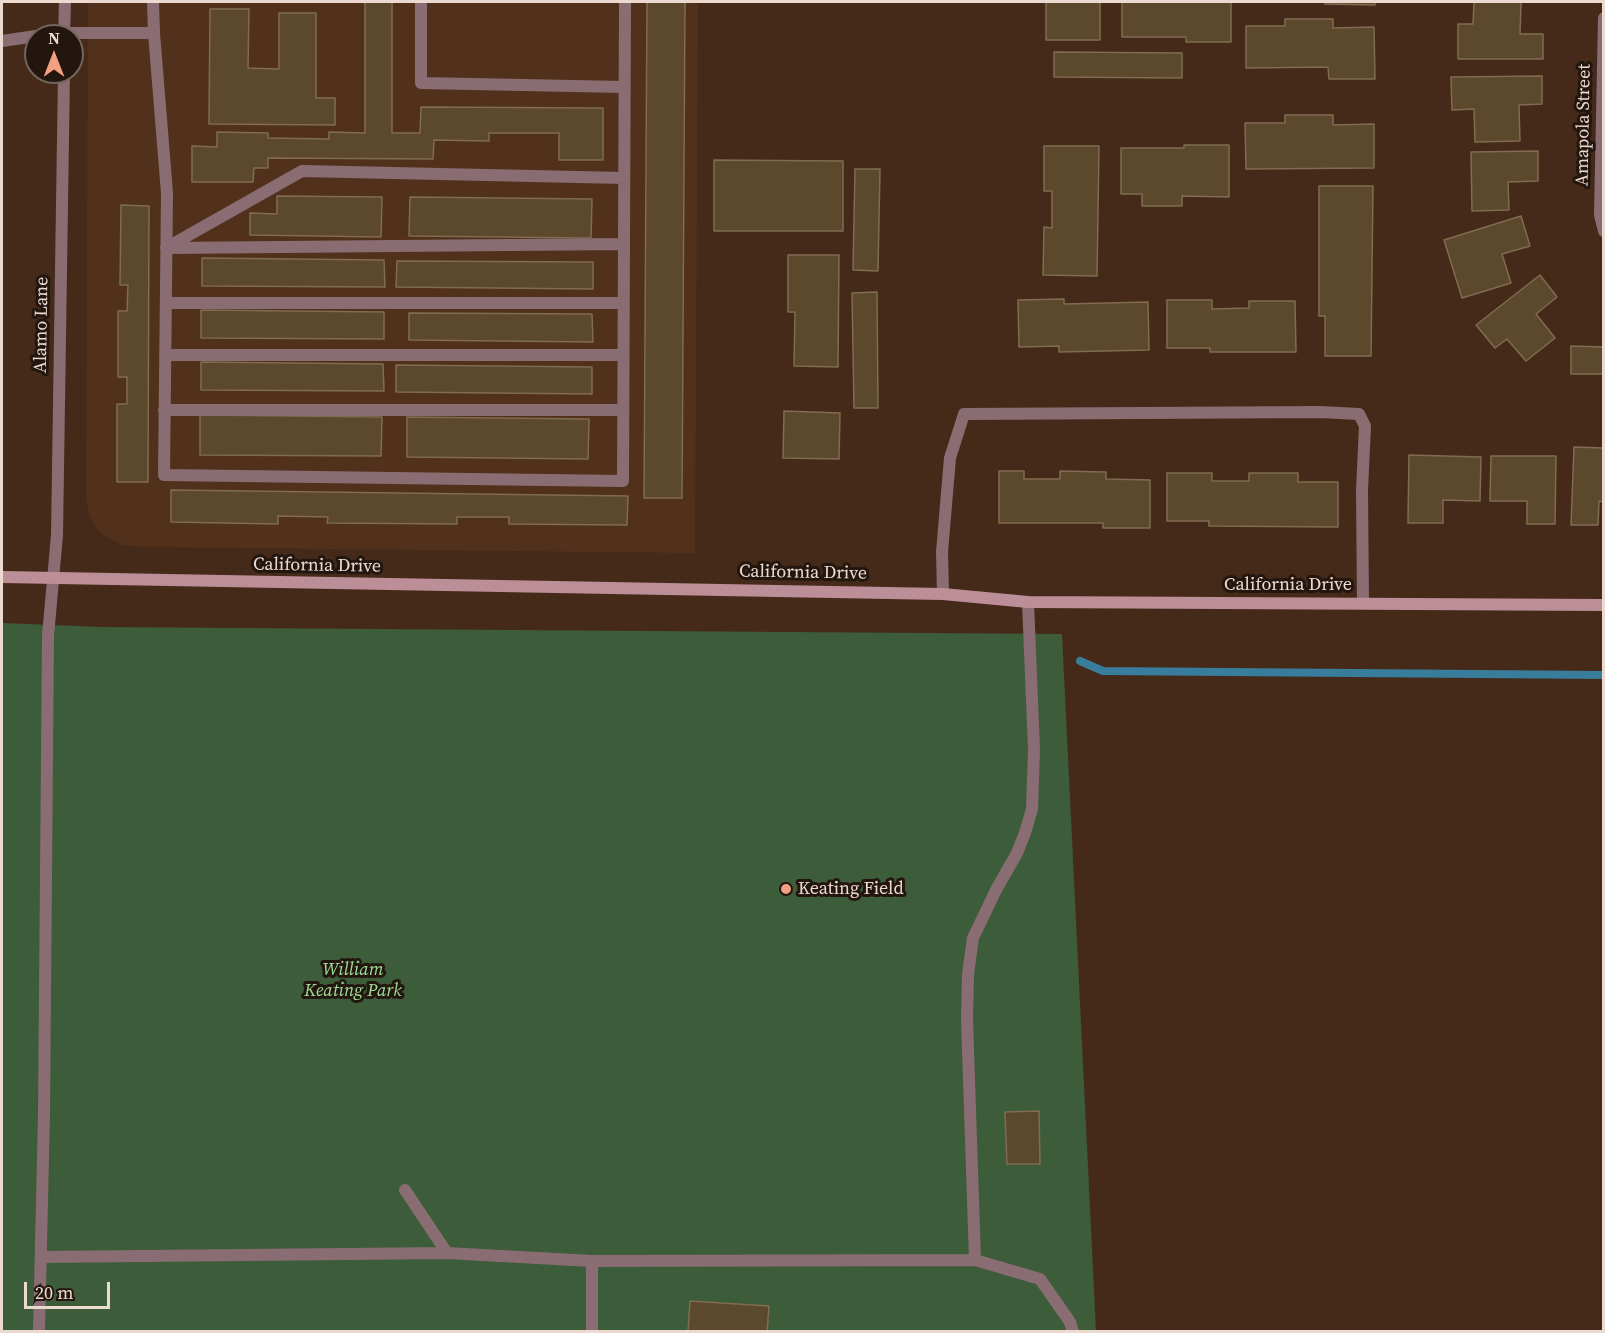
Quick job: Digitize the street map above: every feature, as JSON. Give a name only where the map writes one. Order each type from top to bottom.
[{"type":"street","points":[[64,24],[65,2]]},
{"type":"street","points":[[153,2],[167,193],[164,475],[623,481],[625,2]]},
{"type":"street","points":[[421,2],[421,83],[624,87]]},
{"type":"street","name":"Amapola Street","points":[[1604,18],[1600,215],[1604,231]]},
{"type":"street","points":[[84,34],[154,33]]},
{"type":"street","points":[[2,41],[24,38]]},
{"type":"street","name":"Alamo Lane","points":[[39,1332],[44,1113],[48,636],[57,535],[64,84]]},
{"type":"street","points":[[166,248],[302,171],[624,178]]},
{"type":"street","points":[[166,248],[624,244]]},
{"type":"street","points":[[166,303],[624,303]]},
{"type":"street","points":[[165,355],[623,355]]},
{"type":"street","points":[[164,410],[623,410]]},
{"type":"street","points":[[943,594],[942,552],[950,458],[964,414],[1320,412],[1359,414],[1365,426],[1362,490],[1363,603]]},
{"type":"street","name":"California Drive","points":[[2,577],[943,594],[1028,602],[1604,604]]},
{"type":"street","points":[[975,1260],[967,1020],[968,974],[974,938],[996,890],[1017,853],[1032,809],[1035,750],[1028,602]]},
{"type":"street","points":[[405,1190],[447,1253]]},
{"type":"street","points":[[41,1257],[447,1253],[592,1261],[975,1260],[1040,1279],[1070,1322],[1072,1332]]},
{"type":"street","points":[[592,1261],[592,1332]]},
{"type":"shaded area","points":[[88,2],[698,2],[695,553],[145,547],[122,545],[99,532],[90,517],[86,498]]},
{"type":"green space","name":"William Keating Park","points":[[2,623],[102,627],[1062,634],[1096,1331],[2,1332]]},
{"type":"building","points":[[365,2],[392,2],[392,133],[420,133],[421,107],[603,108],[603,160],[559,160],[559,133],[489,133],[489,141],[434,140],[433,159],[268,158],[268,168],[254,168],[253,182],[192,182],[192,146],[217,147],[217,132],[268,133],[268,138],[329,139],[329,132],[365,133]]},
{"type":"building","points":[[647,2],[685,2],[682,498],[644,498]]},
{"type":"building","points":[[1046,2],[1100,2],[1100,40],[1046,40]]},
{"type":"building","points":[[1122,2],[1231,2],[1231,42],[1186,42],[1186,37],[1122,37]]},
{"type":"building","points":[[1325,2],[1375,2],[1375,5],[1325,4]]},
{"type":"building","points":[[1474,2],[1521,2],[1520,34],[1543,34],[1543,59],[1458,59],[1458,24],[1473,24]]},
{"type":"building","points":[[210,9],[249,9],[248,68],[279,69],[279,13],[316,13],[316,98],[335,98],[335,125],[209,124]]},
{"type":"building","points":[[1285,19],[1333,19],[1333,28],[1374,27],[1375,79],[1329,79],[1328,67],[1246,68],[1246,26],[1285,26]]},
{"type":"building","points":[[1054,52],[1182,53],[1182,78],[1054,77]]},
{"type":"building","points":[[1542,76],[1542,104],[1519,105],[1520,141],[1475,142],[1474,109],[1452,110],[1451,77]]},
{"type":"building","points":[[1285,115],[1333,115],[1333,125],[1374,124],[1374,168],[1246,169],[1245,123],[1285,123]]},
{"type":"building","points":[[1184,145],[1229,145],[1229,197],[1182,196],[1182,206],[1142,206],[1142,194],[1121,194],[1121,148],[1184,148]]},
{"type":"building","points":[[1044,146],[1099,146],[1097,276],[1043,275],[1044,227],[1052,228],[1052,191],[1044,191]]},
{"type":"building","points":[[1538,151],[1538,181],[1508,182],[1509,210],[1472,211],[1471,152]]},
{"type":"building","points":[[714,160],[843,161],[843,231],[714,231]]},
{"type":"building","points":[[855,169],[880,169],[878,271],[853,270]]},
{"type":"building","points":[[1319,186],[1373,186],[1371,356],[1325,356],[1325,316],[1319,316]]},
{"type":"building","points":[[277,196],[382,197],[381,237],[250,235],[250,213],[277,214]]},
{"type":"building","points":[[410,197],[592,199],[591,238],[409,236]]},
{"type":"building","points":[[121,205],[149,206],[148,482],[117,482],[117,404],[127,404],[127,377],[118,377],[118,311],[127,311],[128,285],[120,285]]},
{"type":"building","points":[[1521,216],[1530,246],[1502,254],[1511,283],[1462,298],[1444,240]]},
{"type":"building","points":[[788,255],[839,255],[838,367],[794,366],[795,312],[788,312]]},
{"type":"building","points":[[202,258],[384,260],[385,287],[202,286]]},
{"type":"building","points":[[397,261],[593,262],[593,289],[396,287]]},
{"type":"building","points":[[1540,275],[1557,297],[1536,314],[1555,338],[1526,361],[1507,339],[1495,348],[1476,325]]},
{"type":"building","points":[[877,292],[878,408],[854,408],[852,293]]},
{"type":"building","points":[[1064,299],[1064,304],[1148,302],[1149,350],[1059,352],[1059,346],[1019,347],[1018,300]]},
{"type":"building","points":[[1167,300],[1212,300],[1212,309],[1249,308],[1249,301],[1295,301],[1296,352],[1210,352],[1210,348],[1167,348]]},
{"type":"building","points":[[201,310],[384,312],[384,339],[201,338]]},
{"type":"building","points":[[409,313],[592,314],[593,342],[409,340]]},
{"type":"building","points":[[1571,346],[1604,347],[1604,374],[1571,374]]},
{"type":"building","points":[[201,362],[383,364],[384,391],[201,390]]},
{"type":"building","points":[[396,365],[592,367],[592,394],[396,392]]},
{"type":"building","points":[[784,411],[840,413],[839,459],[783,458]]},
{"type":"building","points":[[200,415],[382,417],[381,456],[200,455]]},
{"type":"building","points":[[407,417],[589,419],[588,459],[407,457]]},
{"type":"building","points":[[1574,447],[1604,448],[1604,502],[1599,501],[1598,525],[1571,525]]},
{"type":"building","points":[[1409,455],[1481,457],[1480,501],[1443,500],[1443,523],[1408,523]]},
{"type":"building","points":[[1491,456],[1556,456],[1555,524],[1527,524],[1527,501],[1490,501]]},
{"type":"building","points":[[999,471],[1024,471],[1024,479],[1060,479],[1060,471],[1106,472],[1106,479],[1150,480],[1150,528],[1103,528],[1103,523],[999,523]]},
{"type":"building","points":[[1167,473],[1212,473],[1212,481],[1249,481],[1249,473],[1298,473],[1298,482],[1338,482],[1338,527],[1209,526],[1209,521],[1167,521]]},
{"type":"building","points":[[171,490],[628,496],[627,525],[509,524],[509,517],[457,517],[457,524],[327,523],[328,517],[278,516],[278,524],[171,522]]},
{"type":"building","points":[[1039,1111],[1040,1164],[1007,1164],[1005,1112]]},
{"type":"building","points":[[690,1301],[769,1306],[767,1332],[688,1332]]},
{"type":"waterway","points":[[1080,661],[1103,671],[1604,675]]},
{"type":"place","name":"Keating Field","points":[[786,889]]}]
